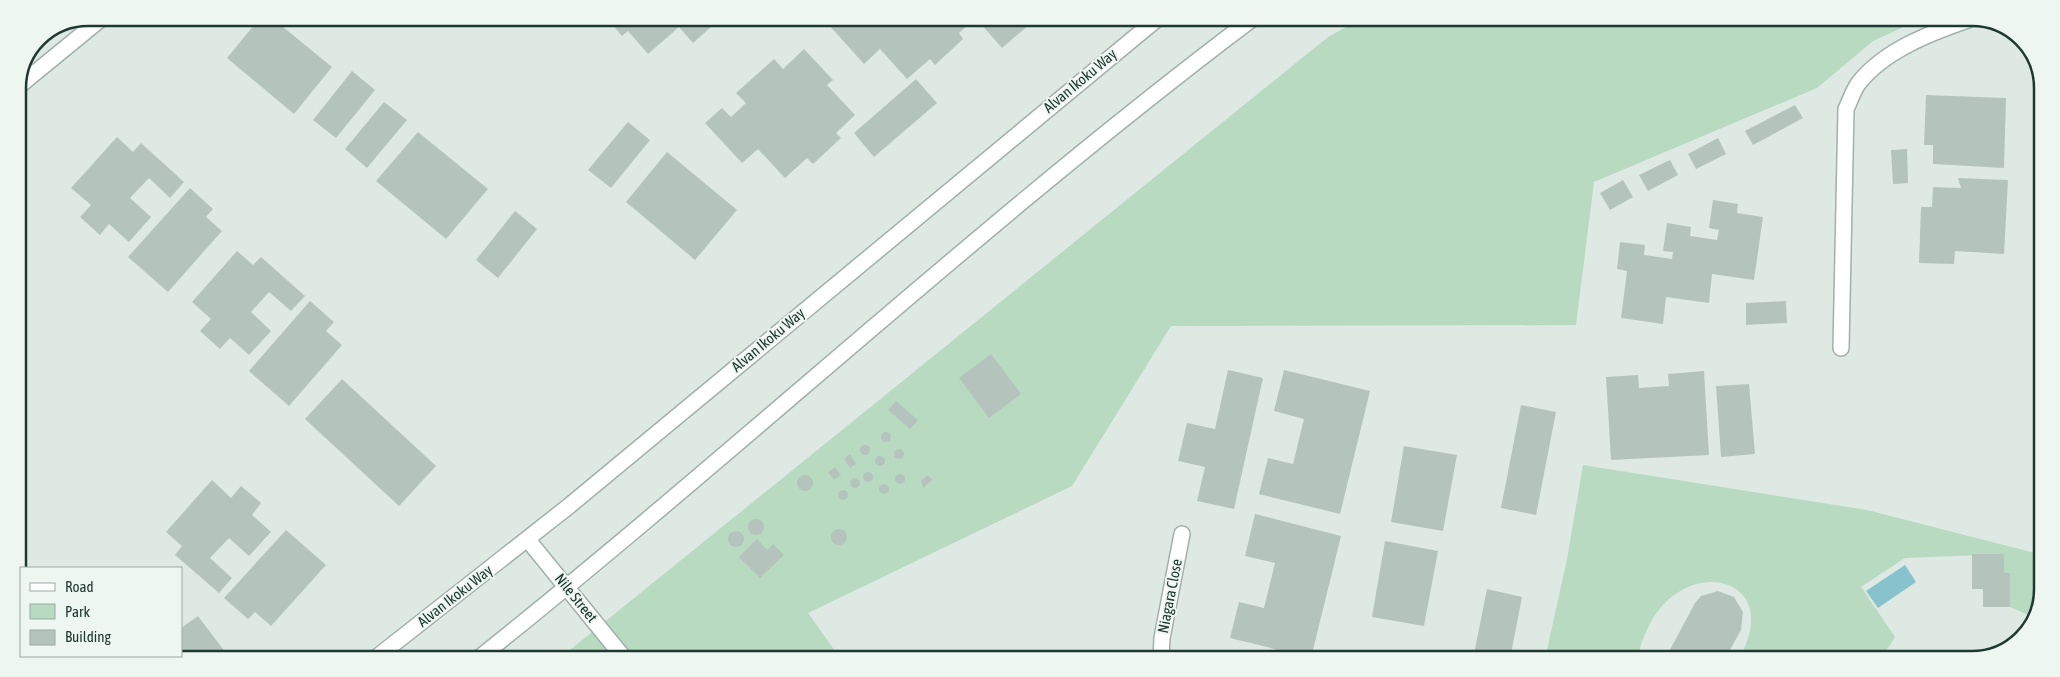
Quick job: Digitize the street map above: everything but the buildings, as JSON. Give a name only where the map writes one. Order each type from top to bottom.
[{"type":"street","points":[[27,80],[92,26]]},
{"type":"street","name":"Alvan Ikoku Way","points":[[385,651],[528,540],[1149,26]]},
{"type":"street","points":[[488,651],[568,587],[902,301],[1179,74],[1243,26]]},
{"type":"street","points":[[1841,348],[1846,109],[1858,84],[1885,60],[1932,32],[1950,26]]},
{"type":"street","name":"Niagara Close","points":[[1161,651],[1162,638],[1182,534]]},
{"type":"street","name":"Nile Street","points":[[528,540],[618,651]]},
{"type":"green space","points":[[1348,26],[1906,26],[1873,41],[1817,88],[1594,182],[1576,325],[1171,326],[1072,486],[808,613],[835,651],[569,651],[1328,37]]},
{"type":"green space","points":[[1583,465],[1867,510],[2034,553],[2034,588],[2032,604],[2028,615],[2010,607],[2010,573],[2004,573],[2003,554],[1905,558],[1861,587],[1895,637],[1886,651],[1743,651],[1751,626],[1749,605],[1738,591],[1722,583],[1702,583],[1681,590],[1662,606],[1647,630],[1640,651],[1547,651],[1567,559]]},
{"type":"water","points":[[1905,565],[1916,582],[1878,608],[1866,591]]}]
